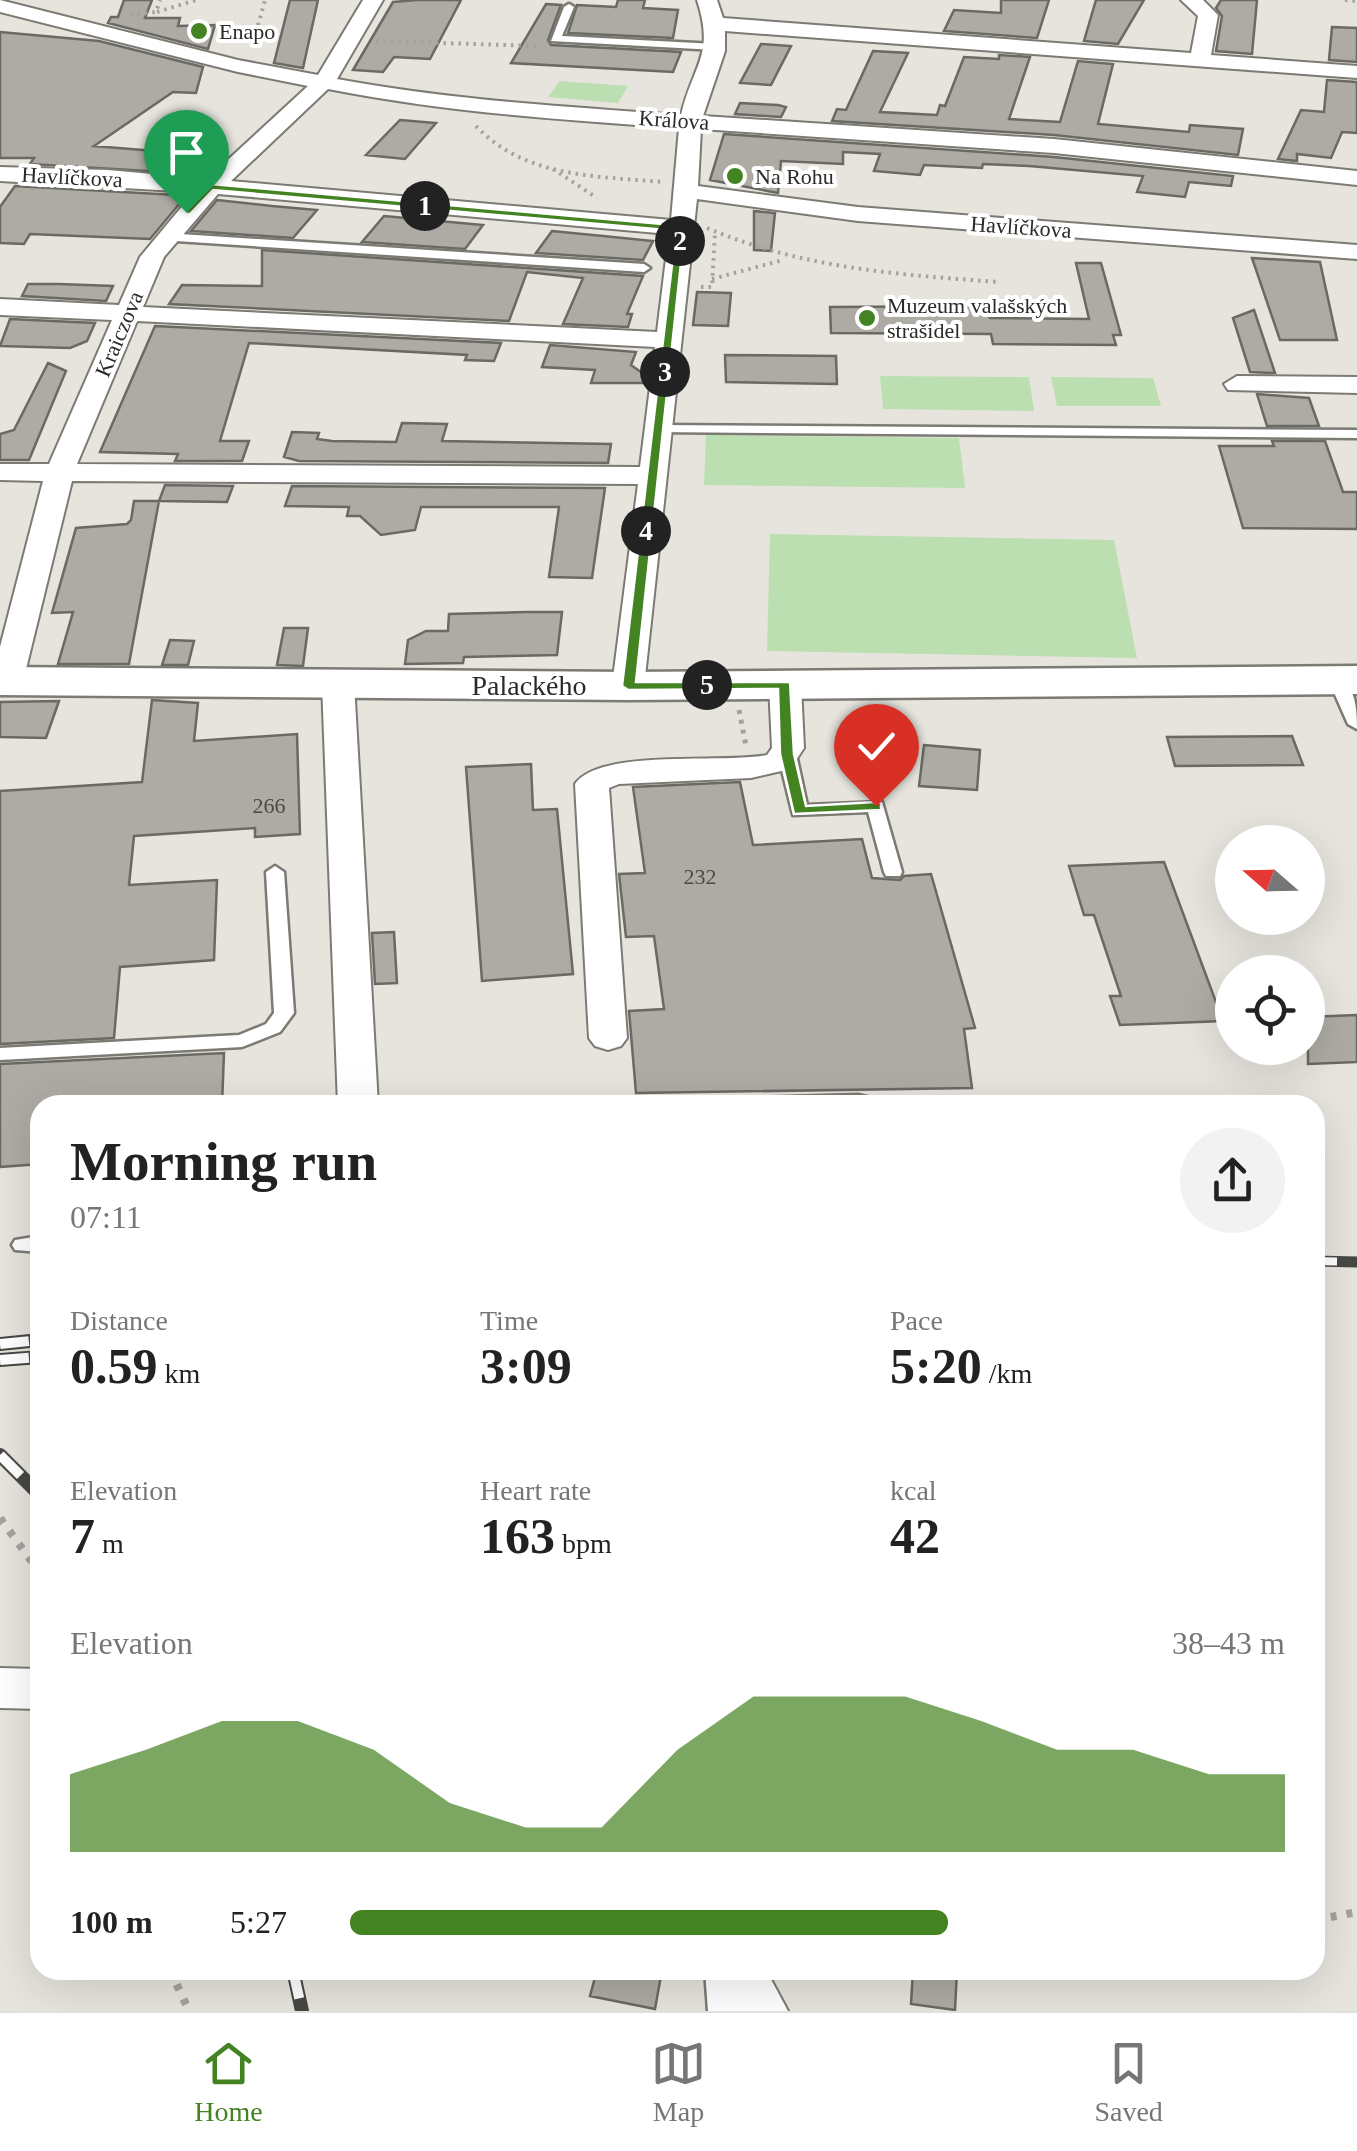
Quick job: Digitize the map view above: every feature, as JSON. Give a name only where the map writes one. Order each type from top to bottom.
[{"type":"street","points":[[64,22],[74,0]]},
{"type":"street","name":"Kraiczova","points":[[4,681],[60,471],[165,237],[211,187],[324,84],[373,0]]},
{"type":"street","points":[[628,686],[668,340],[694,228],[686,188],[690,121],[716,47],[717,24],[707,0]]},
{"type":"street","points":[[1191,0],[1208,15],[1200,60]]},
{"type":"street","name":"Králova","points":[[0,6],[324,84],[509,110],[1054,146],[1357,178]]},
{"type":"street","points":[[717,24],[1357,72]]},
{"type":"street","name":"Havlíčkova","points":[[0,174],[108,177],[694,228]]},
{"type":"street","name":"Havlíčkova","points":[[686,188],[858,214],[1357,252]]},
{"type":"street","points":[[0,308],[129,311],[668,340]]},
{"type":"street","points":[[1237,384],[1357,385]]},
{"type":"street","points":[[0,472],[653,476]]},
{"type":"street","name":"Palackého","points":[[4,681],[245,690],[338,684],[1347,681]]},
{"type":"street","points":[[338,684],[358,1095]]},
{"type":"street","points":[[608,1038],[592,784],[612,774],[764,767],[787,754],[785,684]]},
{"type":"street","points":[[0,1688],[30,1689]]},
{"type":"street","points":[[743,1980],[760,2011]]},
{"type":"lane","points":[[569,8],[555,39],[716,47]]},
{"type":"lane","points":[[165,237],[644,268]]},
{"type":"lane","points":[[658,428],[1357,434]]},
{"type":"lane","points":[[1347,681],[1357,724]]},
{"type":"lane","points":[[787,754],[799,811],[876,806],[893,872]]},
{"type":"lane","points":[[0,1054],[242,1042],[273,1028],[284,1013],[276,872]]},
{"type":"lane","points":[[721,1980],[723,2011]]},
{"type":"path","points":[[156,12],[196,0]]},
{"type":"path","points":[[249,59],[264,0]]},
{"type":"path","points":[[1345,0],[1357,1]]},
{"type":"path","points":[[360,45],[386,39],[545,46]]},
{"type":"path","points":[[470,118],[494,148],[528,162],[686,188]]},
{"type":"path","points":[[694,228],[787,259],[910,276],[1000,282]]},
{"type":"path","points":[[712,279],[787,259]]},
{"type":"path","points":[[0,1518],[30,1559]]},
{"type":"path","points":[[1325,1918],[1357,1912]]},
{"type":"path","points":[[174,1980],[188,2011]]},
{"type":"green space","points":[[560,81],[628,86],[618,103],[548,97]]},
{"type":"green space","points":[[880,376],[1029,377],[1034,411],[883,409]]},
{"type":"green space","points":[[1051,377],[1153,378],[1161,406],[1057,406]]},
{"type":"green space","points":[[706,435],[959,438],[965,488],[704,485]]},
{"type":"green space","points":[[770,534],[1114,540],[1137,658],[767,651]]},
{"type":"building","points":[[124,0],[152,0],[145,18],[180,18],[178,26],[215,25],[208,49],[108,23],[111,17],[118,17]]},
{"type":"building","points":[[290,0],[318,0],[303,68],[274,63]]},
{"type":"building","points":[[461,0],[430,59],[394,57],[383,72],[353,70],[393,2]]},
{"type":"building","points":[[618,0],[645,0],[643,8],[678,10],[673,38],[568,33],[577,5],[616,7]]},
{"type":"building","points":[[1001,0],[1049,0],[1037,38],[944,31],[954,10],[1001,13]]},
{"type":"building","points":[[1096,0],[1144,0],[1118,44],[1084,41]]},
{"type":"building","points":[[1221,0],[1257,0],[1252,54],[1216,51],[1222,16],[1216,8]]},
{"type":"building","points":[[546,4],[561,5],[548,40],[551,45],[681,52],[673,72],[511,63]]},
{"type":"building","points":[[1332,27],[1357,28],[1357,62],[1329,60]]},
{"type":"building","points":[[0,32],[99,41],[203,67],[196,93],[173,92],[94,146],[217,156],[198,174],[30,164],[34,158],[0,158]]},
{"type":"building","points":[[761,44],[791,46],[771,85],[740,83]]},
{"type":"building","points":[[873,51],[908,53],[880,112],[937,115],[940,105],[945,106],[964,57],[999,59],[999,55],[1030,57],[1009,119],[1060,122],[1078,61],[1113,64],[1098,124],[1189,132],[1190,125],[1243,129],[1238,155],[1054,135],[832,121],[837,109],[846,110]]},
{"type":"building","points":[[1327,80],[1357,82],[1357,133],[1342,132],[1331,158],[1297,154],[1297,161],[1278,159],[1301,110],[1324,112]]},
{"type":"building","points":[[740,103],[786,107],[781,117],[735,114]]},
{"type":"building","points":[[400,120],[436,123],[405,159],[366,155]]},
{"type":"building","points":[[724,134],[1054,157],[1233,176],[1231,186],[1189,182],[1185,197],[1137,192],[1143,176],[983,164],[982,168],[924,165],[920,175],[874,171],[880,154],[843,152],[843,164],[781,161],[778,193],[710,180]]},
{"type":"building","points":[[15,186],[185,197],[150,239],[30,234],[24,244],[0,243],[0,207]]},
{"type":"building","points":[[217,200],[317,210],[293,238],[191,231]]},
{"type":"building","points":[[754,211],[775,213],[771,251],[754,250]]},
{"type":"building","points":[[384,216],[483,225],[465,249],[362,242]]},
{"type":"building","points":[[552,231],[653,241],[643,260],[536,253]]},
{"type":"building","points":[[262,250],[643,276],[627,314],[632,314],[628,327],[563,324],[583,278],[527,272],[509,321],[169,304],[182,285],[262,286]]},
{"type":"building","points":[[1252,258],[1320,262],[1337,340],[1280,340]]},
{"type":"building","points":[[1076,263],[1101,263],[1121,335],[1113,335],[1116,345],[993,344],[991,334],[831,333],[830,307],[987,306],[990,318],[1089,319]]},
{"type":"building","points":[[28,284],[113,286],[106,301],[22,296]]},
{"type":"building","points":[[697,292],[731,293],[728,326],[693,325]]},
{"type":"building","points":[[1254,310],[1275,373],[1250,372],[1233,318]]},
{"type":"building","points":[[10,319],[95,323],[87,341],[70,348],[0,346]]},
{"type":"building","points":[[155,326],[501,343],[494,361],[465,360],[467,355],[249,343],[220,441],[249,441],[242,461],[175,461],[178,454],[100,452]]},
{"type":"building","points":[[550,345],[636,352],[631,365],[648,377],[647,383],[591,383],[595,370],[542,367]]},
{"type":"building","points":[[725,355],[836,356],[837,384],[726,382]]},
{"type":"building","points":[[48,363],[66,371],[29,460],[0,460],[0,434],[14,430]]},
{"type":"building","points":[[1257,394],[1309,398],[1319,426],[1267,426]]},
{"type":"building","points":[[402,423],[447,424],[442,441],[611,444],[608,463],[299,461],[284,457],[292,432],[319,433],[317,439],[332,441],[396,442]]},
{"type":"building","points":[[1272,441],[1325,441],[1343,492],[1357,492],[1357,529],[1243,528],[1219,446],[1274,446]]},
{"type":"building","points":[[165,485],[233,486],[227,502],[159,501]]},
{"type":"building","points":[[292,486],[605,488],[592,578],[549,577],[559,507],[421,507],[415,530],[381,535],[360,516],[347,516],[349,507],[285,506]]},
{"type":"building","points":[[134,501],[159,501],[129,664],[58,664],[73,612],[52,613],[76,528],[127,524]]},
{"type":"building","points":[[562,612],[557,655],[464,657],[463,663],[405,664],[408,640],[426,631],[448,631],[449,614]]},
{"type":"building","points":[[284,628],[308,628],[303,666],[277,665]]},
{"type":"building","points":[[170,640],[194,641],[188,665],[162,665]]},
{"type":"building","points":[[152,700],[198,703],[194,741],[297,734],[300,834],[255,837],[255,828],[134,836],[129,885],[217,880],[214,960],[120,967],[114,1038],[0,1044],[0,791],[142,782]]},
{"type":"building","points":[[59,701],[46,738],[0,737],[0,702]]},
{"type":"building","points":[[1292,736],[1303,765],[1175,766],[1167,737]]},
{"type":"building","points":[[924,745],[980,750],[977,790],[919,786]]},
{"type":"building","points":[[531,764],[533,810],[557,809],[573,974],[482,981],[466,767]]},
{"type":"building","points":[[740,782],[753,845],[862,839],[872,878],[900,880],[904,876],[931,874],[975,1028],[964,1029],[972,1088],[636,1093],[629,1011],[664,1009],[654,936],[626,937],[619,874],[645,873],[633,787]]},
{"type":"building","points":[[1164,862],[1215,999],[1215,1021],[1120,1025],[1110,996],[1121,996],[1094,915],[1084,915],[1069,866]]},
{"type":"building","points":[[394,932],[397,983],[375,984],[372,933]]},
{"type":"building","points":[[1357,1015],[1357,1062],[1325,1063],[1325,1016]]},
{"type":"building","points":[[224,1053],[222,1095],[30,1095],[30,1165],[0,1167],[0,1064]]},
{"type":"building","points":[[594,1980],[660,1980],[655,2009],[590,1996]]},
{"type":"building","points":[[912,1980],[956,1980],[955,2010],[911,2004]]},
{"type":"railway","points":[[1325,1261],[1357,1262]]},
{"type":"railway","points":[[0,1344],[30,1341]]},
{"type":"railway","points":[[0,1360],[30,1358]]},
{"type":"railway","points":[[0,1455],[30,1485]]},
{"type":"railway","points":[[295,1980],[302,2011]]},
{"type":"place","name":"Enapo","points":[[199,31]]},
{"type":"place","name":"Na Rohu","points":[[735,176]]},
{"type":"place","name":"Muzeum valašských strašidel","points":[[867,318]]},
{"type":"route","points":[[186,212],[211,187],[682,228],[628,686],[785,684],[787,754],[799,811],[876,806]]}]
